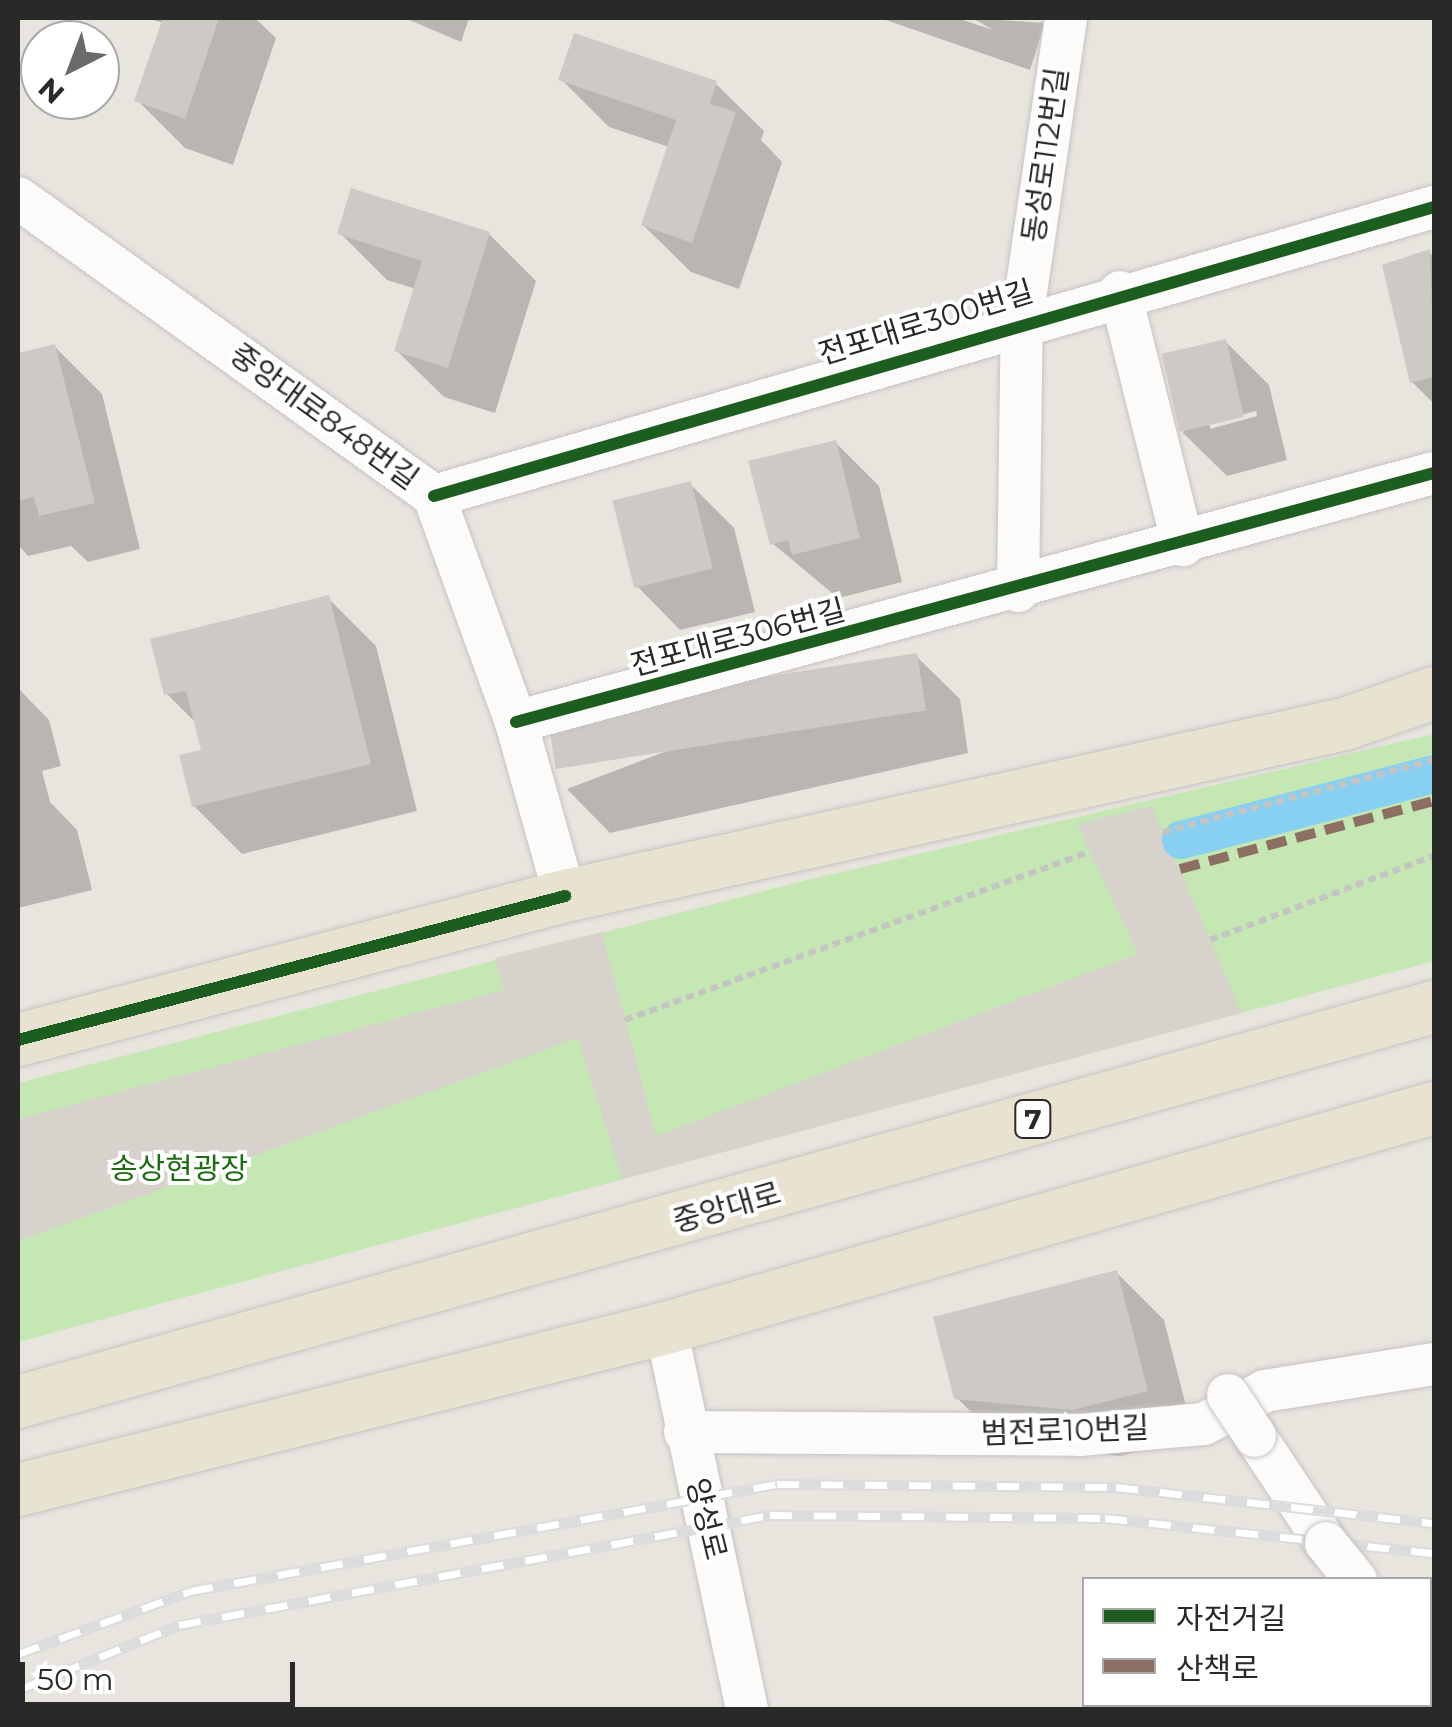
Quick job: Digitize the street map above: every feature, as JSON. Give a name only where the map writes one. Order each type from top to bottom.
[{"type":"main road","points":[[18,1040],[564,896],[1345,724],[1434,694]]},
{"type":"main road","name":"중앙대로","points":[[18,1402],[1434,1007]]},
{"type":"main road","points":[[18,1490],[666,1328],[1434,1108]]},
{"type":"street","name":"동성로112번길","points":[[1018,592],[1022,320],[1066,18]]},
{"type":"street","name":"중앙대로848번길","points":[[18,198],[434,496],[516,722],[564,896]]},
{"type":"street","name":"전포대로300번길","points":[[434,496],[1022,320],[1434,207]]},
{"type":"street","points":[[1120,292],[1183,545]]},
{"type":"street","name":"전포대로306번길","points":[[516,722],[1018,592],[1434,473]]},
{"type":"street","name":"양성로","points":[[666,1328],[684,1432],[747,1710]]},
{"type":"street","name":"범전로10번길","points":[[684,1432],[1204,1424],[1265,1391],[1434,1364]]},
{"type":"street","points":[[1228,1395],[1326,1544],[1354,1577]]},
{"type":"path","points":[[1164,832],[1434,760]]},
{"type":"path","points":[[625,1020],[1090,852]]},
{"type":"path","points":[[1210,940],[1434,856]]},
{"type":"green space","name":"송상현광장","points":[[1434,734],[1434,961],[18,1342],[18,1083],[807,880]]},
{"type":"shaded area","points":[[1152,806],[1242,1013],[622,1179],[578,1038],[18,1241],[18,1119],[504,990],[495,958],[602,932],[656,1136],[1138,954],[1077,824]]},
{"type":"building","points":[[163,18],[219,18],[185,119],[134,101]]},
{"type":"building","points":[[574,33],[717,81],[710,104],[736,112],[692,243],[641,225],[676,120],[558,80]]},
{"type":"building","points":[[351,188],[490,232],[448,368],[394,351],[422,261],[337,234]]},
{"type":"building","points":[[1430,249],[1434,377],[1410,383],[1382,265]]},
{"type":"building","points":[[1226,339],[1244,417],[1180,432],[1162,354]]},
{"type":"building","points":[[55,344],[95,503],[39,516],[34,497],[18,501],[18,353]]},
{"type":"building","points":[[836,440],[860,538],[792,555],[788,540],[770,545],[748,461]]},
{"type":"building","points":[[691,481],[713,568],[634,588],[612,501]]},
{"type":"building","points":[[329,595],[371,764],[192,807],[179,755],[201,750],[186,691],[164,695],[150,639]]},
{"type":"building","points":[[917,653],[926,710],[556,769],[547,712]]},
{"type":"building","points":[[1117,1270],[1148,1391],[1072,1410],[954,1399],[933,1317]]},
{"type":"waterway","points":[[1181,840],[1434,774]]},
{"type":"railway","points":[[18,1654],[191,1591],[777,1484],[1116,1487],[1434,1523]]},
{"type":"railway","points":[[18,1690],[179,1625],[770,1515],[1105,1518],[1434,1553]]},
{"type":"marked path","points":[[1180,869],[1434,801]]},
{"type":"cycle path","points":[[434,496],[1434,207]]},
{"type":"cycle path","points":[[516,722],[1434,473]]},
{"type":"cycle path","points":[[18,1040],[565,896]]}]
